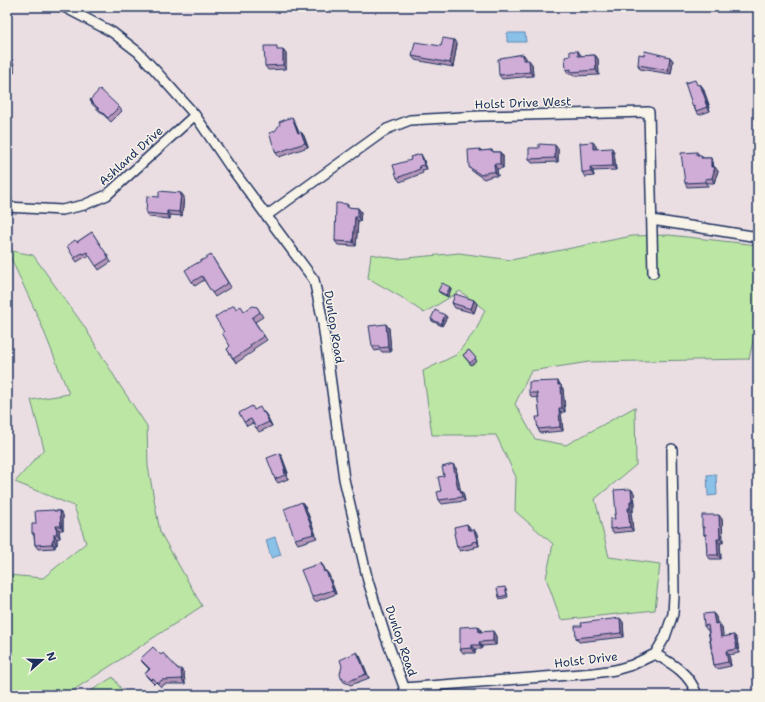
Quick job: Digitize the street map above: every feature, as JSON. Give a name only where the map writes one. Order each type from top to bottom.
[{"type":"street","name":"Dunlop Road","points":[[64,7],[112,32],[138,52],[195,115],[229,165],[314,280],[322,317],[344,479],[368,581],[386,638],[406,691]]},
{"type":"street","name":"Holst Drive West","points":[[266,216],[387,128],[410,120],[480,116],[649,112],[653,273]]},
{"type":"street","name":"Ashland Drive","points":[[7,207],[62,210],[84,205],[107,195],[195,115]]},
{"type":"street","points":[[652,220],[758,237]]},
{"type":"street","points":[[672,449],[673,614],[665,637],[655,654],[672,663],[686,675],[695,688],[697,695]]},
{"type":"street","name":"Holst Drive","points":[[406,691],[608,671],[632,665],[655,654]]},
{"type":"green space","points":[[669,235],[758,245],[758,318],[749,359],[589,362],[531,371],[515,404],[535,439],[566,445],[635,407],[636,465],[595,499],[609,557],[660,564],[655,610],[561,620],[546,578],[553,544],[515,511],[516,477],[496,435],[432,435],[423,371],[456,355],[476,330],[485,310],[460,291],[424,313],[401,297],[368,278],[371,254],[397,259],[459,253],[511,260],[632,236]]},
{"type":"green space","points":[[7,250],[33,255],[84,326],[119,384],[147,426],[148,466],[160,532],[202,606],[66,695],[7,695],[7,575],[43,578],[86,543],[74,506],[15,482],[44,449],[31,400],[69,394],[39,319]]},
{"type":"green space","points":[[113,677],[125,695],[91,695],[89,692]]},
{"type":"water","points":[[507,33],[525,33],[526,42],[507,42]]},
{"type":"water","points":[[716,474],[717,495],[708,496],[707,475]]},
{"type":"water","points":[[275,537],[281,555],[271,558],[266,540]]},
{"type":"building","points":[[443,38],[454,40],[450,63],[412,56],[415,42],[441,46]]},
{"type":"building","points":[[264,46],[277,46],[277,50],[283,50],[283,65],[265,66]]},
{"type":"building","points":[[570,51],[578,51],[578,56],[595,55],[596,70],[571,72],[571,69],[566,70],[565,57],[570,56]]},
{"type":"building","points":[[645,51],[670,57],[668,70],[638,65],[639,54],[644,55]]},
{"type":"building","points":[[523,54],[523,60],[529,60],[530,72],[499,75],[498,59]]},
{"type":"building","points":[[7,60],[12,60],[11,69],[7,68]]},
{"type":"building","points":[[695,80],[697,85],[700,84],[707,107],[696,111],[694,106],[693,107],[685,83]]},
{"type":"building","points":[[100,89],[119,107],[108,118],[90,100]]},
{"type":"building","points":[[292,117],[298,133],[301,132],[305,143],[276,153],[269,133],[275,131],[280,124],[279,122]]},
{"type":"building","points":[[593,142],[593,149],[612,148],[613,166],[590,167],[591,172],[582,172],[580,143]]},
{"type":"building","points":[[539,144],[555,145],[555,158],[529,159],[529,148],[539,148]]},
{"type":"building","points":[[480,149],[480,151],[492,150],[493,152],[500,152],[500,164],[494,164],[495,172],[489,172],[481,175],[469,167],[468,150]]},
{"type":"building","points":[[697,152],[697,155],[701,155],[701,158],[711,158],[711,167],[715,167],[712,178],[705,179],[705,182],[685,183],[681,153]]},
{"type":"building","points":[[421,154],[424,165],[419,166],[420,169],[397,178],[393,165],[411,160],[410,157]]},
{"type":"building","points":[[159,191],[181,193],[179,212],[167,211],[167,215],[146,213],[147,196],[159,197]]},
{"type":"building","points":[[336,203],[347,204],[347,207],[358,208],[358,217],[355,217],[353,242],[335,241]]},
{"type":"building","points":[[92,232],[109,258],[96,266],[87,252],[74,258],[67,246],[75,240],[77,242]]},
{"type":"building","points":[[211,255],[228,283],[212,293],[202,276],[192,282],[185,270]]},
{"type":"building","points":[[442,283],[450,287],[446,295],[438,291]]},
{"type":"building","points":[[455,294],[474,300],[471,309],[452,303]]},
{"type":"building","points":[[234,305],[236,309],[241,306],[244,311],[253,306],[257,307],[260,312],[252,318],[264,336],[233,359],[227,349],[230,346],[222,333],[224,332],[215,317]]},
{"type":"building","points":[[435,310],[445,315],[441,324],[431,319]]},
{"type":"building","points":[[386,324],[388,347],[379,348],[379,346],[372,346],[369,326]]},
{"type":"building","points":[[469,350],[476,358],[470,363],[463,355]]},
{"type":"building","points":[[558,381],[558,385],[561,385],[562,408],[559,408],[560,427],[538,429],[536,417],[540,417],[537,393],[529,393],[529,382]]},
{"type":"building","points":[[252,406],[254,410],[260,407],[269,422],[256,428],[251,419],[244,422],[239,413]]},
{"type":"building","points":[[280,453],[285,469],[285,475],[275,479],[267,458]]},
{"type":"building","points":[[453,464],[458,489],[460,489],[462,497],[439,500],[437,492],[441,491],[438,477],[444,476],[442,467]]},
{"type":"building","points":[[631,489],[632,501],[630,501],[630,508],[628,508],[630,527],[610,529],[610,519],[615,519],[614,514],[616,514],[614,490]]},
{"type":"building","points":[[302,502],[314,534],[295,539],[284,509]]},
{"type":"building","points":[[35,511],[60,511],[61,526],[56,526],[57,534],[54,534],[52,544],[35,545],[34,533],[32,533],[32,524],[36,524]]},
{"type":"building","points":[[702,515],[719,515],[720,539],[717,539],[718,555],[707,555],[706,534],[704,535],[704,527],[702,527]]},
{"type":"building","points":[[467,524],[468,530],[474,530],[477,541],[472,542],[472,544],[457,547],[454,527]]},
{"type":"building","points":[[321,563],[324,572],[326,571],[333,590],[312,597],[301,570]]},
{"type":"building","points":[[505,587],[507,595],[499,597],[497,588]]},
{"type":"building","points":[[713,613],[715,624],[719,623],[721,637],[734,635],[737,649],[726,651],[728,662],[714,665],[708,625],[704,626],[703,614]]},
{"type":"building","points":[[620,618],[621,633],[576,638],[575,626],[582,626],[581,623]]},
{"type":"building","points":[[478,626],[479,632],[493,631],[493,641],[479,642],[480,645],[472,645],[472,648],[460,649],[460,627]]},
{"type":"building","points":[[153,647],[161,655],[163,653],[178,669],[181,669],[182,679],[162,680],[158,683],[153,678],[151,680],[145,674],[150,669],[140,659]]},
{"type":"building","points":[[357,652],[366,674],[349,681],[341,678],[340,674],[342,666],[340,660]]}]
